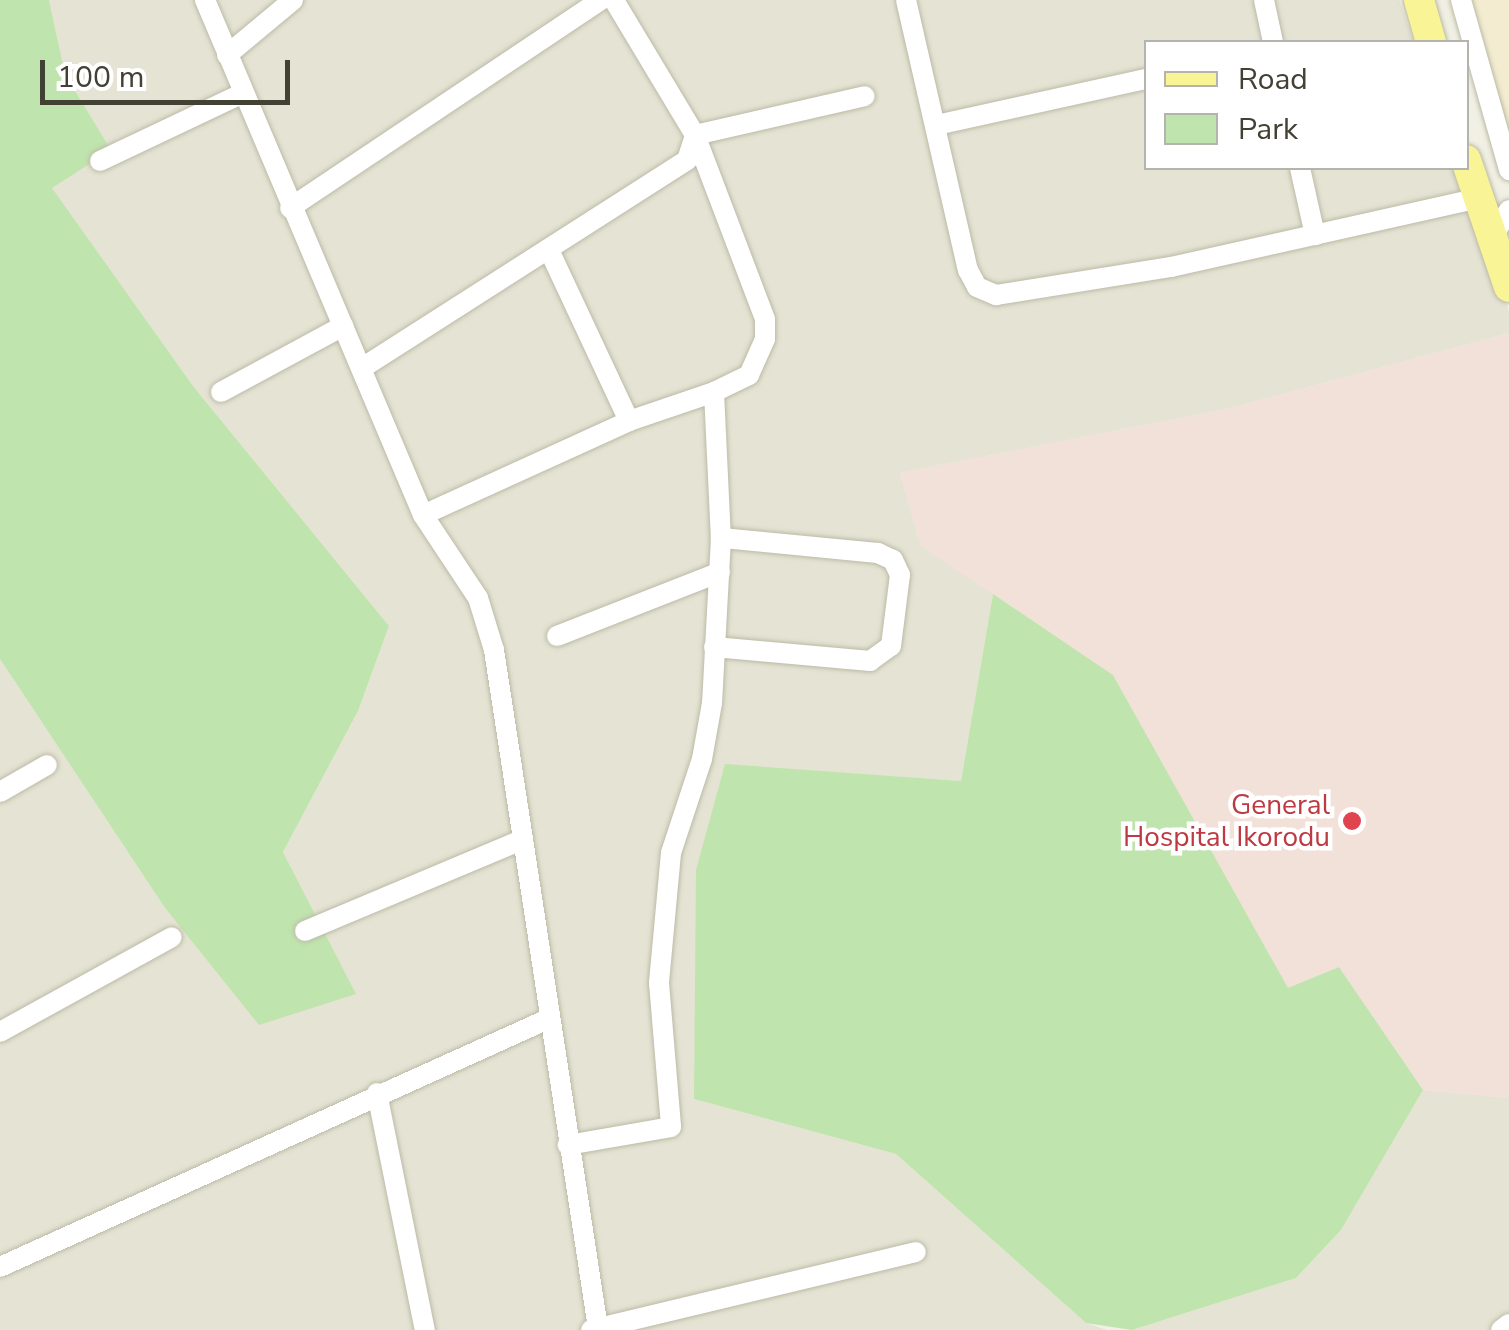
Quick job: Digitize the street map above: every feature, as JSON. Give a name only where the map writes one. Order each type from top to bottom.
[{"type":"main road","points":[[1418,0],[1429,40]]},
{"type":"main road","points":[[1469,169],[1509,287]]},
{"type":"street","points":[[204,0],[423,515],[478,598],[494,650],[595,1329],[916,1252]]},
{"type":"street","points":[[227,55],[293,0]]},
{"type":"street","points":[[906,0],[968,270],[978,287],[996,295],[1054,290],[1479,198]]},
{"type":"street","points":[[1264,0],[1273,40]]},
{"type":"street","points":[[1460,0],[1509,170]]},
{"type":"street","points":[[290,208],[506,59],[610,2],[695,135],[766,319],[766,340],[748,376],[714,392],[628,421],[423,515]]},
{"type":"street","points":[[936,125],[1144,79]]},
{"type":"street","points":[[100,162],[243,92]]},
{"type":"street","points":[[695,135],[864,96]]},
{"type":"street","points":[[362,368],[687,160],[695,135]]},
{"type":"street","points":[[1300,170],[1315,235]]},
{"type":"street","points":[[1491,238],[1509,210]]},
{"type":"street","points":[[549,250],[628,421]]},
{"type":"street","points":[[220,392],[343,326]]},
{"type":"street","points":[[568,1145],[670,1127],[659,983],[671,853],[702,759],[714,646],[721,538],[714,392]]},
{"type":"street","points":[[714,646],[870,662],[891,646],[900,575],[893,560],[878,553],[721,538]]},
{"type":"street","points":[[557,636],[720,572]]},
{"type":"street","points":[[0,792],[47,765]]},
{"type":"street","points":[[305,931],[521,840]]},
{"type":"street","points":[[0,1032],[172,937]]},
{"type":"street","points":[[0,1267],[377,1093],[548,1019]]},
{"type":"street","points":[[377,1093],[425,1330]]},
{"type":"street","points":[[1501,1330],[1509,1324]]},
{"type":"shaded area","points":[[49,0],[1399,0],[1413,40],[1144,40],[1144,170],[1458,170],[1509,312],[1509,333],[1227,409],[900,473],[921,546],[993,594],[961,781],[725,765],[694,1099],[896,1154],[1086,1323],[1107,1330],[0,1330],[0,659],[165,908],[259,1024],[355,993],[283,852],[358,711],[389,626],[193,386],[51,187],[111,150],[65,74]]},
{"type":"shaded area","points":[[1459,0],[1509,0],[1509,186]]},
{"type":"shaded area","name":"General Hospital Ikorodu","points":[[1509,333],[1509,1098],[1423,1090],[1339,967],[1288,989],[1113,675],[921,546],[900,473],[1227,409]]},
{"type":"shaded area","points":[[1423,1090],[1509,1098],[1509,1330],[1132,1330],[1296,1278],[1341,1230]]},
{"type":"green space","points":[[0,0],[49,0],[65,74],[111,150],[52,188],[193,386],[389,626],[358,711],[283,852],[356,994],[259,1025],[165,908],[0,659]]},
{"type":"green space","points":[[993,594],[1113,675],[1288,988],[1339,967],[1423,1090],[1341,1230],[1296,1278],[1132,1330],[1086,1323],[896,1154],[694,1099],[696,870],[725,764],[961,781]]},
{"type":"place","name":"General Hospital Ikorodu","points":[[1352,821]]}]
